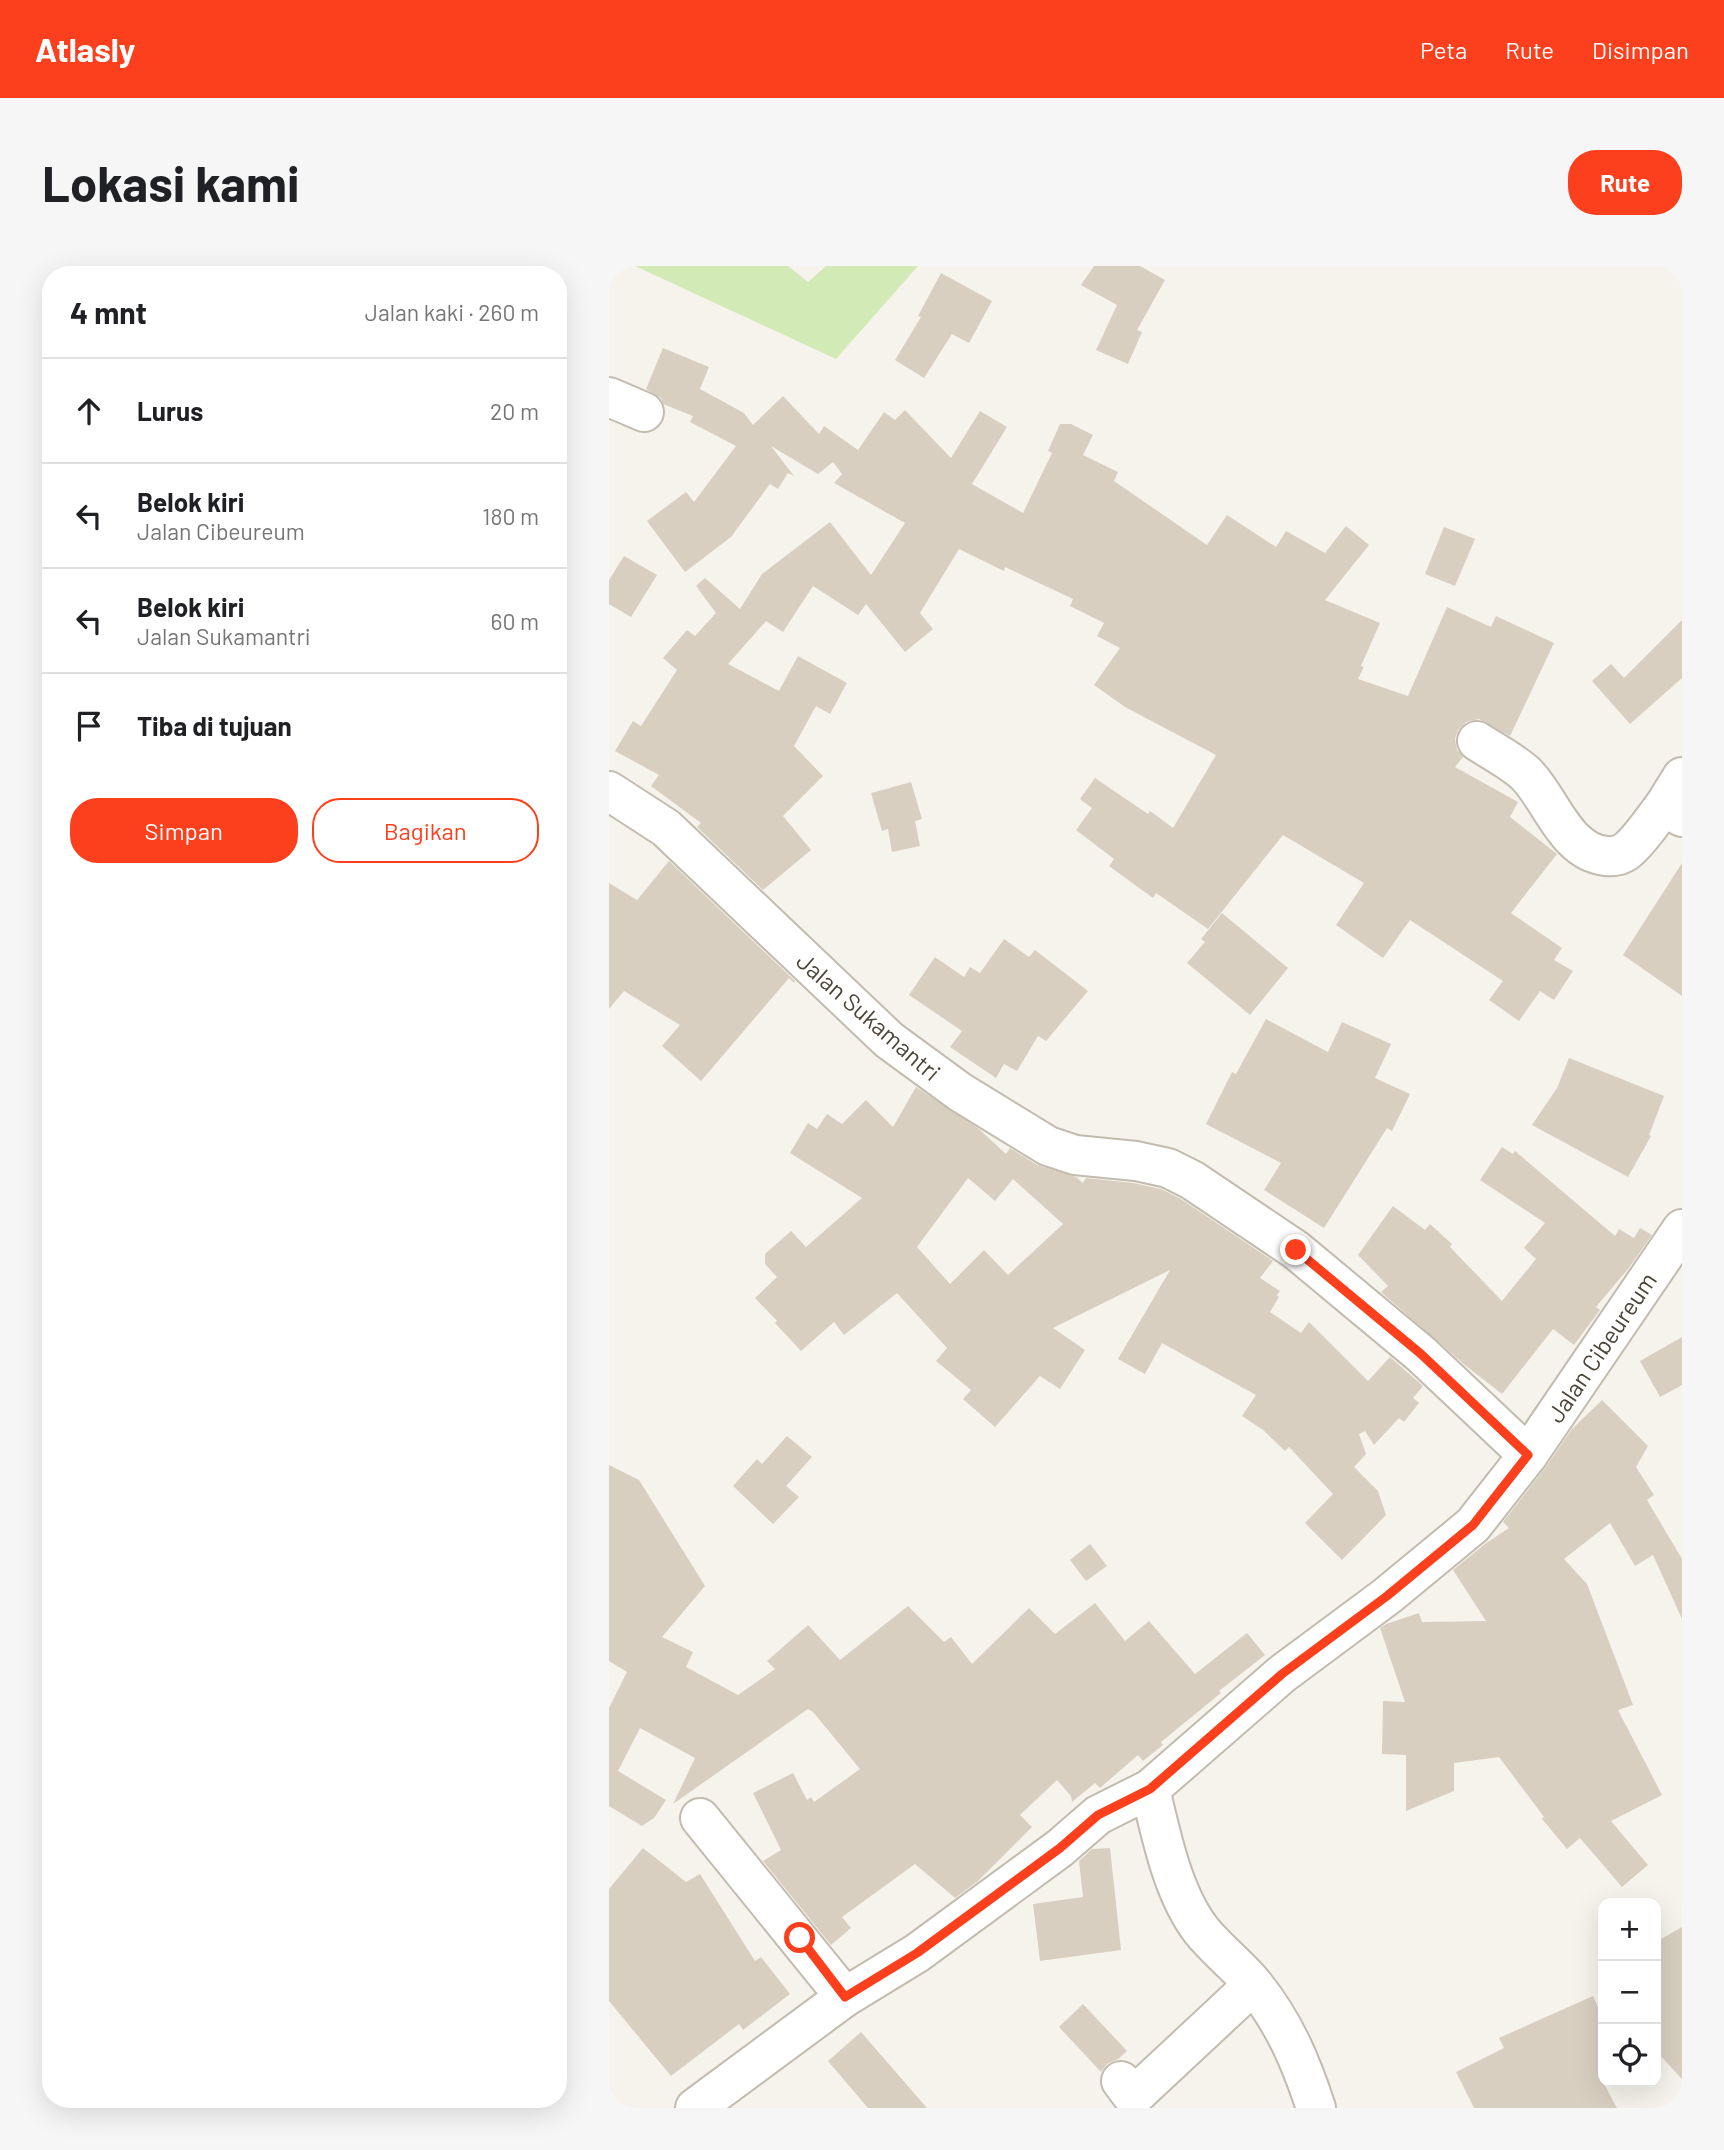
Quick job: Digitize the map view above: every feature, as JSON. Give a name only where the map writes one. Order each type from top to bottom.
[{"type":"street","points":[[609,397],[644,412]]},
{"type":"street","points":[[1477,741],[1525,773],[1547,800],[1571,837],[1591,852],[1618,856],[1629,849],[1676,800]]},
{"type":"street","name":"Jalan Sukamantri","points":[[609,790],[666,828],[890,1040],[960,1092],[1048,1146],[1075,1155],[1136,1161],[1168,1168],[1192,1180],[1296,1250],[1421,1354],[1528,1455]]},
{"type":"street","name":"Jalan Cibeureum","points":[[695,2108],[845,1997],[917,1953],[1060,1848],[1098,1815],[1150,1789],[1282,1674],[1387,1596],[1473,1525],[1528,1455],[1682,1229]]},
{"type":"street","points":[[1150,1789],[1166,1856],[1179,1890],[1200,1928],[1253,1985],[1281,2025],[1301,2063],[1316,2108]]},
{"type":"street","points":[[700,1818],[845,1997]]},
{"type":"street","points":[[1121,2081],[1133,2097],[1253,1985]]},
{"type":"green space","points":[[635,266],[788,266],[808,282],[826,266],[918,266],[836,359]]},
{"type":"building","points":[[1094,266],[1140,266],[1165,280],[1137,330],[1142,332],[1128,364],[1096,350],[1117,305],[1081,285]]},
{"type":"building","points":[[941,273],[992,301],[969,343],[952,334],[924,378],[895,360],[921,317],[918,316]]},
{"type":"building","points":[[663,348],[709,367],[700,389],[744,413],[753,425],[783,396],[819,434],[824,426],[858,450],[884,412],[895,420],[905,410],[951,458],[980,411],[1007,427],[972,484],[1023,513],[1052,453],[1048,451],[1060,424],[1071,424],[1093,435],[1083,455],[1118,472],[1114,481],[1207,545],[1227,515],[1276,547],[1286,531],[1325,553],[1346,526],[1369,545],[1325,600],[1380,623],[1358,679],[1408,696],[1447,607],[1491,627],[1496,616],[1554,643],[1510,736],[1479,719],[1466,722],[1458,730],[1455,739],[1457,750],[1463,757],[1455,767],[1518,802],[1510,817],[1557,854],[1511,913],[1562,948],[1554,960],[1573,971],[1554,1000],[1540,991],[1519,1021],[1489,1000],[1503,981],[1410,920],[1383,958],[1336,925],[1364,883],[1283,835],[1208,929],[1156,893],[1153,898],[1109,866],[1114,859],[1076,830],[1092,808],[1080,799],[1095,778],[1173,828],[1216,755],[1125,707],[1094,685],[1120,648],[1097,636],[1104,623],[1070,606],[1073,599],[959,549],[920,613],[933,629],[905,652],[866,604],[858,615],[813,586],[783,632],[766,621],[728,664],[779,691],[798,656],[847,683],[830,714],[816,706],[794,746],[823,776],[783,816],[811,850],[763,890],[697,827],[701,823],[651,786],[659,775],[615,751],[633,721],[641,726],[677,670],[663,658],[687,630],[695,636],[716,613],[696,586],[705,578],[740,609],[762,574],[830,522],[871,575],[905,523],[834,483],[842,474],[833,462],[818,474],[771,446],[794,476],[788,473],[778,489],[770,484],[731,537],[685,572],[647,521],[686,492],[694,502],[736,446],[690,422],[693,416],[663,404],[661,398],[646,389]]},
{"type":"building","points":[[1444,527],[1475,539],[1455,586],[1425,574]]},
{"type":"building","points":[[624,556],[657,575],[631,617],[609,604],[609,580]]},
{"type":"building","points":[[1682,620],[1682,678],[1630,724],[1592,681],[1611,664],[1624,678]]},
{"type":"building","points":[[911,782],[922,819],[915,821],[920,846],[892,852],[888,829],[882,831],[871,793]]},
{"type":"building","points":[[669,861],[795,981],[794,983],[789,978],[701,1081],[662,1046],[680,1025],[624,991],[609,1009],[609,883],[637,900]]},
{"type":"building","points":[[1682,863],[1682,996],[1623,955]]},
{"type":"building","points":[[1222,913],[1288,968],[1250,1015],[1187,963],[1205,942],[1201,939]]},
{"type":"building","points":[[1004,939],[1029,957],[1035,950],[1088,991],[1046,1041],[1038,1036],[1017,1071],[1004,1064],[996,1078],[950,1047],[962,1031],[909,995],[935,957],[964,977],[970,967],[980,973]]},
{"type":"building","points":[[1266,1019],[1328,1052],[1342,1022],[1391,1044],[1375,1078],[1410,1094],[1392,1131],[1387,1128],[1324,1228],[1264,1190],[1281,1163],[1206,1124],[1232,1072],[1236,1074]]},
{"type":"building","points":[[1569,1058],[1664,1096],[1649,1135],[1651,1136],[1628,1177],[1532,1125],[1557,1088]]},
{"type":"building","points":[[916,1087],[979,1129],[1006,1154],[1010,1148],[1037,1165],[1076,1177],[1083,1183],[1086,1178],[1161,1189],[1181,1199],[1273,1261],[1260,1278],[1280,1291],[1270,1312],[1301,1333],[1309,1322],[1368,1381],[1390,1357],[1423,1386],[1413,1398],[1419,1403],[1404,1422],[1399,1418],[1374,1445],[1365,1431],[1359,1434],[1366,1454],[1354,1467],[1378,1491],[1386,1515],[1342,1560],[1305,1523],[1333,1494],[1289,1447],[1285,1451],[1263,1430],[1242,1416],[1256,1395],[1162,1343],[1145,1374],[1118,1359],[1170,1270],[1053,1328],[1085,1350],[1060,1389],[1040,1376],[995,1427],[963,1399],[971,1390],[936,1361],[947,1348],[897,1293],[844,1335],[834,1322],[801,1351],[755,1298],[777,1277],[765,1264],[765,1254],[791,1231],[806,1247],[862,1198],[790,1153],[808,1123],[817,1129],[827,1114],[842,1124],[866,1100],[893,1127]],"holes":[[[968,1178],[995,1201],[1013,1179],[1063,1224],[1008,1275],[984,1250],[950,1284],[917,1247]]]},
{"type":"building","points":[[1502,1147],[1513,1154],[1515,1151],[1615,1236],[1619,1229],[1634,1238],[1640,1228],[1652,1235],[1596,1307],[1600,1310],[1574,1345],[1553,1329],[1502,1394],[1381,1292],[1388,1286],[1358,1255],[1393,1206],[1425,1230],[1430,1224],[1452,1244],[1450,1247],[1502,1301],[1536,1259],[1524,1248],[1545,1223],[1480,1180]]},
{"type":"building","points":[[1682,1337],[1682,1385],[1660,1397],[1640,1361]]},
{"type":"building","points":[[1602,1400],[1648,1446],[1636,1467],[1654,1495],[1647,1500],[1682,1559],[1682,1619],[1653,1555],[1635,1566],[1610,1523],[1564,1559],[1587,1584],[1633,1705],[1618,1710],[1662,1795],[1611,1821],[1648,1865],[1622,1887],[1580,1838],[1567,1849],[1542,1819],[1544,1817],[1499,1757],[1454,1763],[1454,1791],[1406,1811],[1406,1755],[1382,1754],[1383,1701],[1405,1702],[1380,1628],[1419,1613],[1422,1622],[1486,1621],[1453,1570],[1509,1528],[1503,1522],[1572,1429]]},
{"type":"building","points":[[787,1436],[812,1457],[786,1486],[799,1497],[773,1524],[733,1486],[757,1459],[762,1464]]},
{"type":"building","points":[[609,1465],[639,1480],[705,1586],[662,1637],[693,1652],[686,1667],[738,1695],[775,1669],[767,1661],[808,1625],[840,1660],[908,1606],[944,1642],[951,1637],[972,1664],[1029,1608],[1055,1634],[1095,1603],[1125,1641],[1149,1621],[1195,1674],[1247,1633],[1265,1655],[1161,1742],[1163,1745],[1143,1761],[1138,1755],[1100,1788],[1095,1783],[1072,1802],[1071,1796],[1057,1780],[1020,1815],[1032,1827],[978,1881],[955,1898],[915,1864],[842,1917],[851,1928],[831,1945],[763,1861],[781,1850],[753,1793],[793,1773],[807,1800],[811,1797],[814,1802],[860,1769],[813,1712],[808,1709],[673,1804],[695,1758],[640,1728],[618,1771],[666,1800],[654,1818],[642,1826],[609,1806],[609,1708],[627,1672],[609,1661]]},
{"type":"building","points":[[1090,1544],[1107,1566],[1086,1581],[1070,1560]]},
{"type":"building","points":[[643,1848],[686,1882],[700,1874],[755,1961],[761,1957],[790,1994],[743,2030],[739,2024],[671,2076],[609,2001],[609,1889]]},
{"type":"building","points":[[1110,1848],[1121,1950],[1040,1961],[1033,1904],[1083,1897],[1079,1861],[1092,1849]]},
{"type":"building","points":[[1682,1927],[1682,2079],[1661,2056],[1661,1939]]},
{"type":"building","points":[[1593,1996],[1598,2008],[1598,2087],[1606,2087],[1617,2108],[1474,2108],[1456,2072],[1504,2048],[1499,2038]]},
{"type":"building","points":[[1083,2004],[1127,2051],[1107,2064],[1101,2072],[1059,2027]]},
{"type":"building","points":[[861,2032],[927,2108],[868,2108],[828,2061]]},
{"type":"route","points":[[800,1938],[845,1997],[917,1953],[1060,1848],[1098,1815],[1150,1789],[1282,1674],[1387,1596],[1473,1525],[1528,1455],[1421,1354],[1357,1304],[1296,1250]]}]
